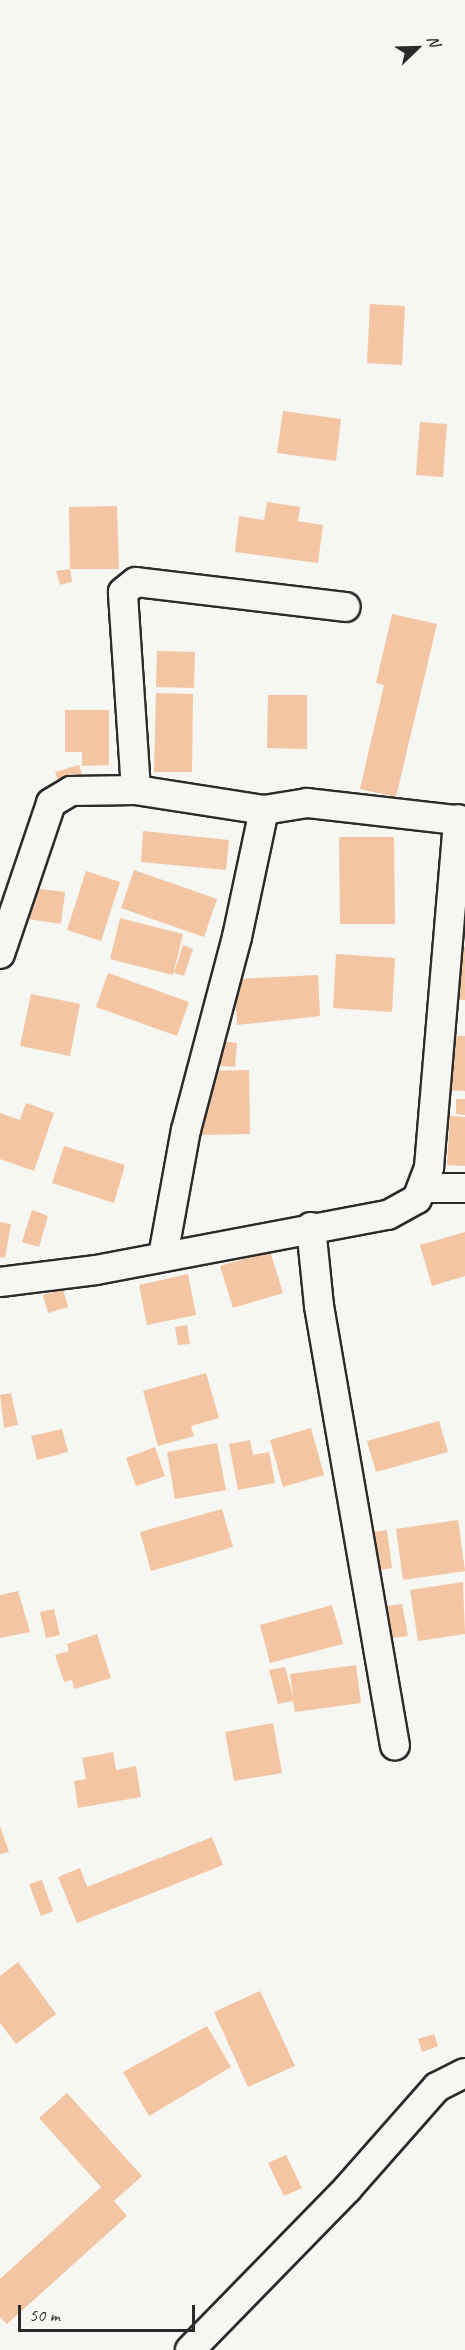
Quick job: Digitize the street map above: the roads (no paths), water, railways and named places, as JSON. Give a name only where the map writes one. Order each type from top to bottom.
[{"type":"street","points":[[136,790],[123,592],[136,582],[346,607]]},
{"type":"street","points":[[0,954],[51,803],[71,791],[136,790],[264,810],[307,803],[462,820],[429,1167],[417,1199],[388,1215],[312,1227],[164,1256],[0,1282]]},
{"type":"street","points":[[164,1256],[186,1130],[237,937],[264,810]]},
{"type":"street","points":[[423,1188],[465,1188]]},
{"type":"street","points":[[312,1227],[319,1306],[395,1745]]},
{"type":"street","points":[[190,2350],[347,2189],[437,2087],[465,2073]]}]
